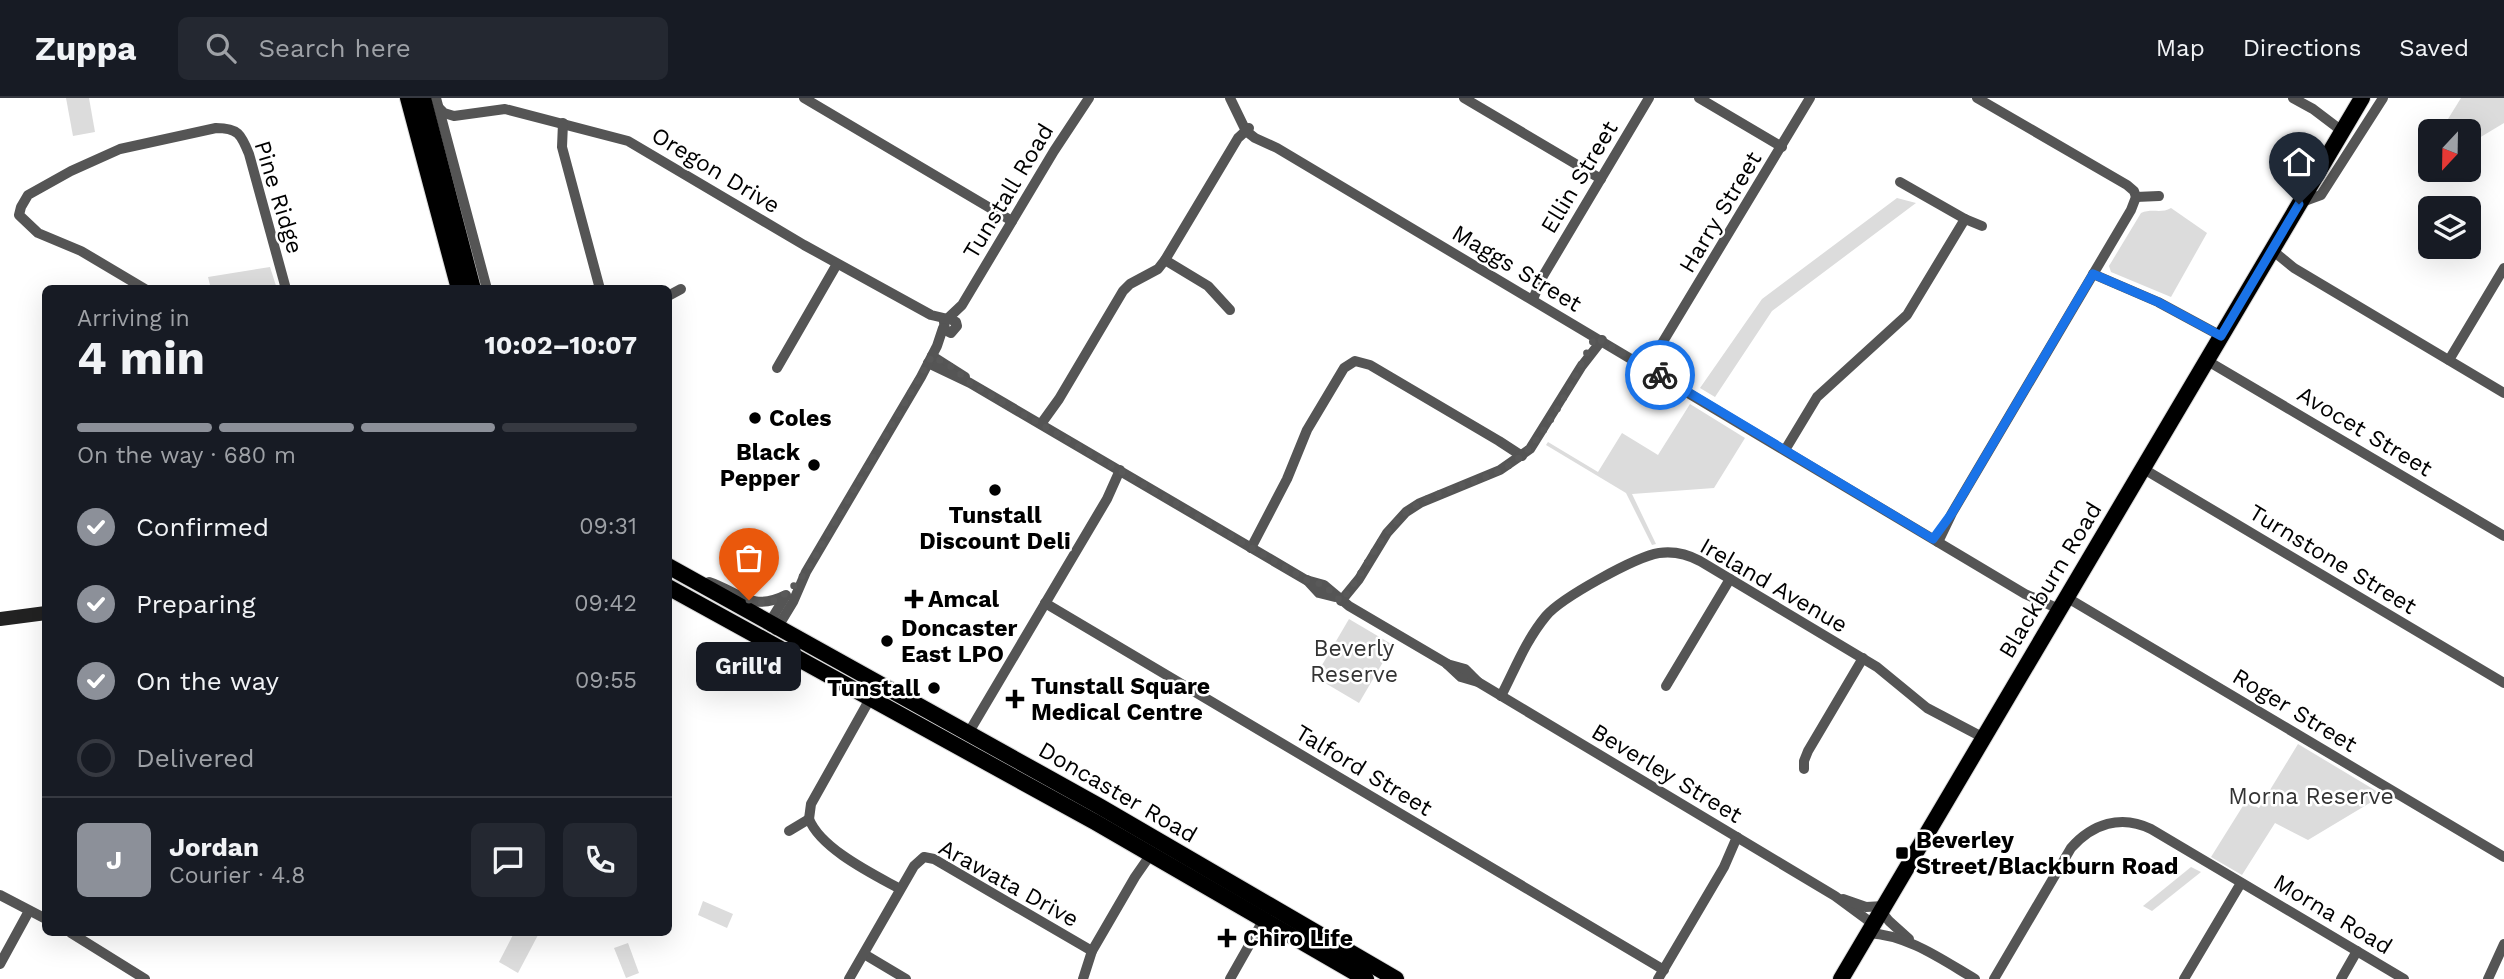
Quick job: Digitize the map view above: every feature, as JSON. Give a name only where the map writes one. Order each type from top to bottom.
[{"type":"main road","points":[[408,98],[458,285]]},
{"type":"main road","points":[[423,98],[472,285]]},
{"type":"main road","name":"Blackburn Road","points":[[1841,979],[2362,98]]},
{"type":"main road","name":"Doncaster Road","points":[[672,568],[968,732],[1264,919],[1366,979]]},
{"type":"main road","name":"Doncaster Road","points":[[672,589],[1396,979]]},
{"type":"main road","points":[[0,619],[42,614]]},
{"type":"street","points":[[804,98],[1012,221]]},
{"type":"street","name":"Tunstall Road","points":[[775,625],[793,602],[806,572],[949,325],[1088,98]]},
{"type":"street","points":[[1465,98],[1601,178]]},
{"type":"street","name":"Ellin Street","points":[[1530,298],[1648,98]]},
{"type":"street","points":[[1699,98],[1782,146]]},
{"type":"street","name":"Harry Street","points":[[1648,368],[1810,98]]},
{"type":"street","points":[[1936,540],[2131,210],[2136,197],[2127,185],[1977,98]]},
{"type":"street","points":[[2293,98],[2344,128]]},
{"type":"street","name":"Blackburn Road","points":[[2299,204],[2321,195],[2383,98]]},
{"type":"street","points":[[1043,425],[1123,291],[1130,284],[1158,269],[1165,260],[1246,127],[1232,100]]},
{"type":"street","points":[[438,103],[486,285]]},
{"type":"street","name":"Oregon Drive","points":[[438,103],[449,116],[465,116],[496,108],[505,109],[633,143],[837,264],[949,325]]},
{"type":"street","points":[[446,134],[452,125],[465,116]]},
{"type":"street","points":[[563,124],[562,147],[599,285]]},
{"type":"street","name":"Maggs Street","points":[[1246,127],[1255,138],[1277,148],[1599,338],[2025,594],[2060,608]]},
{"type":"street","name":"Pine Ridge","points":[[138,285],[81,251],[38,233],[19,215],[20,207],[28,194],[120,149],[215,128],[231,128],[242,136],[249,154],[285,285]]},
{"type":"street","points":[[1900,182],[1982,226]]},
{"type":"street","points":[[2136,197],[2159,196]]},
{"type":"street","points":[[1785,450],[1817,397],[1903,320],[1965,219]]},
{"type":"street","points":[[2269,254],[2504,393]]},
{"type":"street","points":[[1165,260],[1208,286],[1230,310]]},
{"type":"street","points":[[776,368],[837,264]]},
{"type":"street","points":[[2449,360],[2504,268]]},
{"type":"street","points":[[2093,274],[2158,302],[2221,336]]},
{"type":"street","points":[[672,294],[681,289]]},
{"type":"street","points":[[1341,601],[1359,579],[1387,533],[1413,507],[1500,470],[1522,456],[1535,443],[1599,338]]},
{"type":"street","name":"Beverley Street","points":[[933,355],[970,383],[1306,580],[1324,585],[1341,601],[1446,663],[1465,669],[1478,682],[1497,694],[1836,896],[1877,919],[1889,921],[1917,946]]},
{"type":"street","name":"Avocet Street","points":[[2206,360],[2504,536]]},
{"type":"street","points":[[1249,546],[1285,484],[1307,430],[1344,369],[1355,361],[1370,365],[1522,456]]},
{"type":"street","name":"Turnstone Street","points":[[2143,468],[2504,683]]},
{"type":"street","points":[[968,732],[1123,472]]},
{"type":"street","name":"Ireland Avenue","points":[[1497,694],[1538,627],[1558,605],[1573,594],[1644,558],[1667,553],[1687,555],[1730,579],[1883,671],[1922,705],[1982,740]]},
{"type":"street","points":[[672,568],[758,603],[768,603],[786,595]]},
{"type":"street","name":"Tunstall Road","points":[[767,641],[786,595],[806,572]]},
{"type":"street","points":[[1666,686],[1730,579]]},
{"type":"street","name":"Talford Street","points":[[1045,603],[1661,974]]},
{"type":"street","name":"Roger Street","points":[[2060,608],[2504,857]]},
{"type":"street","points":[[1804,769],[1808,751],[1863,659]]},
{"type":"street","points":[[871,697],[811,804],[809,819],[813,827],[846,859],[900,889]]},
{"type":"street","points":[[789,831],[809,819]]},
{"type":"street","name":"Morna Road","points":[[1994,979],[2071,848],[2089,831],[2104,824],[2122,822],[2145,826],[2404,979]]},
{"type":"street","points":[[1661,974],[1741,839]]},
{"type":"street","points":[[1083,979],[1092,951],[1151,848]]},
{"type":"street","name":"Arawata Drive","points":[[849,979],[900,889],[922,857],[930,857],[1092,951]]},
{"type":"street","points":[[2184,979],[2241,883]]},
{"type":"street","points":[[0,895],[42,917]]},
{"type":"street","name":"Beverley Street","points":[[1836,896],[1866,907],[1888,934],[1917,946],[1975,979]]},
{"type":"street","points":[[0,964],[29,911]]},
{"type":"street","points":[[1230,979],[1264,919]]},
{"type":"street","points":[[76,936],[145,979]]},
{"type":"street","points":[[2488,979],[2504,944]]},
{"type":"street","points":[[2341,979],[2357,951]]},
{"type":"street","points":[[864,954],[906,979]]},
{"type":"green space","points":[[66,98],[89,98],[95,132],[73,136]]},
{"type":"green space","points":[[2461,98],[2504,98],[2504,123],[2482,136],[2482,119],[2448,119]]},
{"type":"green space","points":[[1897,198],[1916,203],[1772,311],[1715,397],[1700,388],[1762,299]]},
{"type":"green space","points":[[2171,208],[2207,233],[2171,297],[2111,272],[2109,266],[2141,213]]},
{"type":"green space","points":[[270,267],[276,285],[210,285],[208,277]]},
{"type":"green space","points":[[1690,404],[1745,438],[1714,488],[1632,494],[1656,544],[1652,545],[1626,493],[1546,445],[1548,442],[1598,472],[1622,433],[1658,455]]},
{"type":"green space","name":"Beverly Reserve","points":[[1349,619],[1393,645],[1359,703],[1315,677]]},
{"type":"green space","name":"Morna Reserve","points":[[2298,744],[2383,795],[2308,840],[2275,823],[2242,875],[2211,857],[2246,801],[2259,808]]},
{"type":"green space","points":[[2191,867],[2201,872],[2152,911],[2143,906]]},
{"type":"green space","points":[[703,901],[733,914],[727,928],[698,915]]},
{"type":"green space","points":[[512,936],[537,936],[518,973],[499,962]]},
{"type":"green space","points":[[628,943],[639,973],[626,978],[614,948]]},
{"type":"way so far","points":[[749,600],[764,604],[780,598],[786,595],[806,572],[932,356],[955,369],[970,383],[1306,580],[1324,585],[1341,601],[1359,579],[1387,533],[1406,512],[1420,503],[1500,470],[1530,449],[1581,367],[1595,337],[1660,375]]},
{"type":"place","name":"Coles","points":[[755,418]]},
{"type":"place","name":"Black Pepper","points":[[814,465]]},
{"type":"place","name":"Tunstall Discount Deli","points":[[995,490]]},
{"type":"place","name":"Amcal","points":[[914,599]]},
{"type":"place","name":"Grill'd","points":[[749,600]]},
{"type":"place","name":"Doncaster East LPO","points":[[887,641]]},
{"type":"place","name":"Tunstall","points":[[934,688]]},
{"type":"place","name":"Tunstall Square Medical Centre","points":[[1015,699]]},
{"type":"place","name":"Beverley Street/Blackburn Road","points":[[1902,853]]},
{"type":"place","name":"Chiro Life","points":[[1227,938]]},
{"type":"route","points":[[1660,375],[1933,539],[1941,524],[1952,513],[2093,274],[2177,311],[2221,336],[2299,204]]}]
